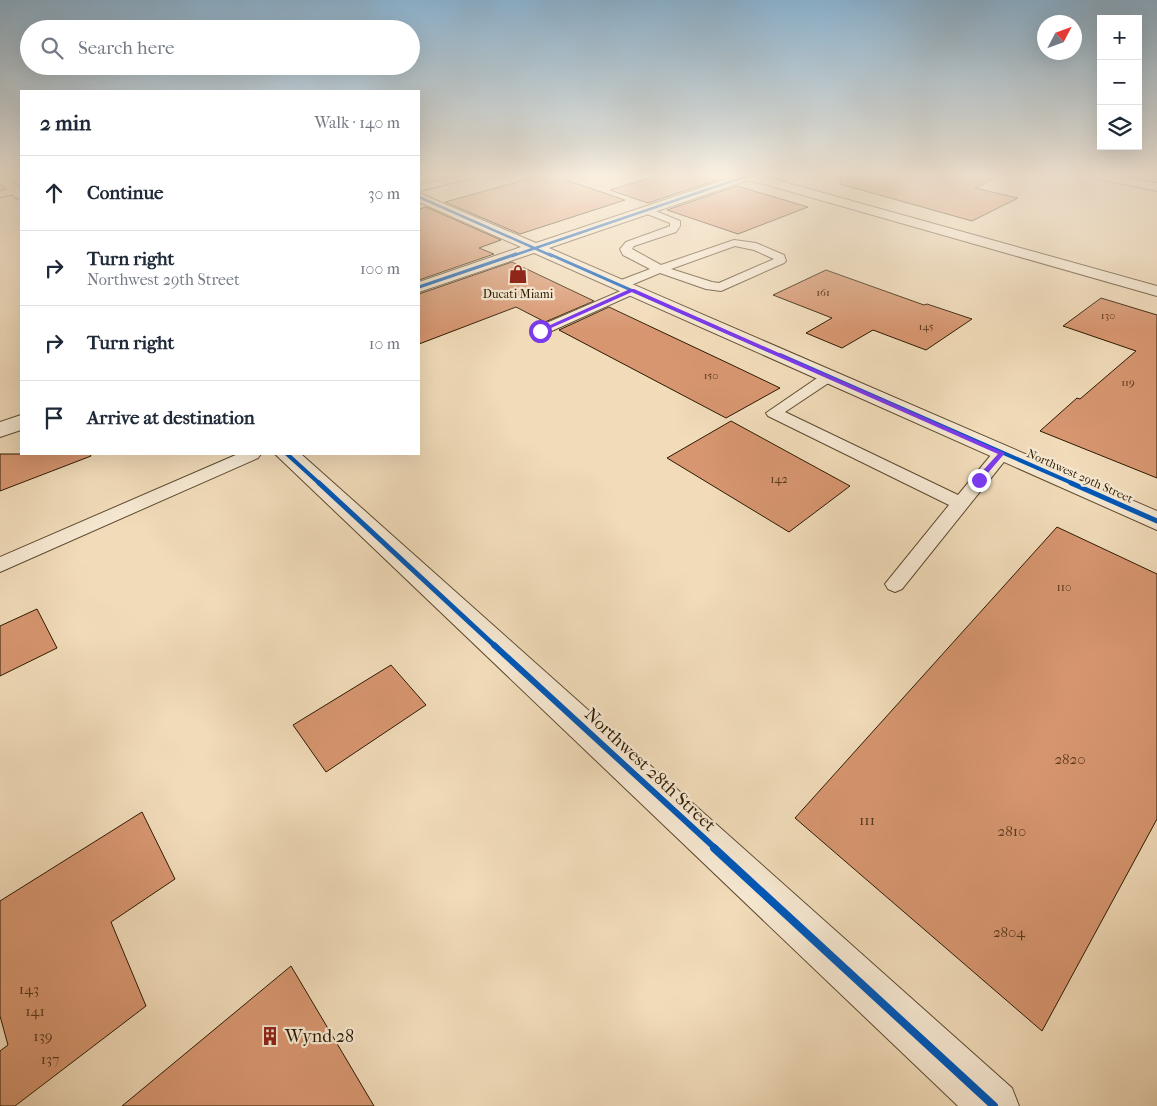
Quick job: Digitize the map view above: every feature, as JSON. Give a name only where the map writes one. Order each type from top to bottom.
[{"type":"street","name":"Northwest 29th Street","points":[[487,227],[1157,521]]},
{"type":"street","points":[[420,287],[598,227]]},
{"type":"street","points":[[926,227],[1157,292]]},
{"type":"street","points":[[0,430],[20,422]]},
{"type":"street","name":"Northwest 28th Street","points":[[288,455],[994,1106]]},
{"type":"lane","points":[[540,331],[660,269],[734,243],[755,247],[780,258],[780,261],[721,287],[710,286],[660,269],[627,253],[626,249],[630,244],[672,230],[675,227]]},
{"type":"lane","points":[[828,377],[774,413],[962,504]]},
{"type":"lane","points":[[895,584],[962,504],[981,476],[1002,453]]},
{"type":"lane","points":[[0,565],[250,455]]},
{"type":"building","points":[[420,227],[471,227],[501,240],[479,248],[494,254],[420,280]]},
{"type":"building","points":[[503,227],[543,227],[520,234]]},
{"type":"building","points":[[716,227],[757,227],[738,234]]},
{"type":"building","points":[[512,262],[594,301],[545,322],[516,307],[420,344],[420,294]]},
{"type":"building","points":[[826,270],[924,305],[927,304],[972,319],[926,350],[873,330],[842,348],[806,333],[832,318],[773,295]]},
{"type":"building","points":[[1101,298],[1157,315],[1157,478],[1040,431],[1077,398],[1080,399],[1136,351],[1063,326]]},
{"type":"building","points":[[609,307],[780,388],[726,418],[559,330]]},
{"type":"building","points":[[731,421],[850,486],[789,532],[667,458]]},
{"type":"building","points":[[0,454],[91,456],[0,491]]},
{"type":"building","points":[[1057,527],[1157,574],[1157,819],[1042,1031],[795,818]]},
{"type":"building","points":[[37,609],[57,648],[0,676],[0,626]]},
{"type":"building","points":[[391,665],[426,705],[326,772],[293,725]]},
{"type":"building","points":[[142,812],[175,879],[111,922],[146,1006],[15,1106],[0,1106],[0,1051],[8,1045],[0,1016],[0,901]]},
{"type":"building","name":"Wynd 28","points":[[291,966],[374,1106],[122,1106]]},
{"type":"cycle path","points":[[486,227],[1157,521]]},
{"type":"cycle path","points":[[420,287],[597,227]]},
{"type":"cycle path","points":[[288,455],[994,1106]]},
{"type":"place","name":"Ducati Miami","points":[[518,274]]},
{"type":"place","name":"Wynd 28","points":[[270,1036]]},
{"type":"route","points":[[540,331],[632,290],[1002,453],[979,480]]}]
